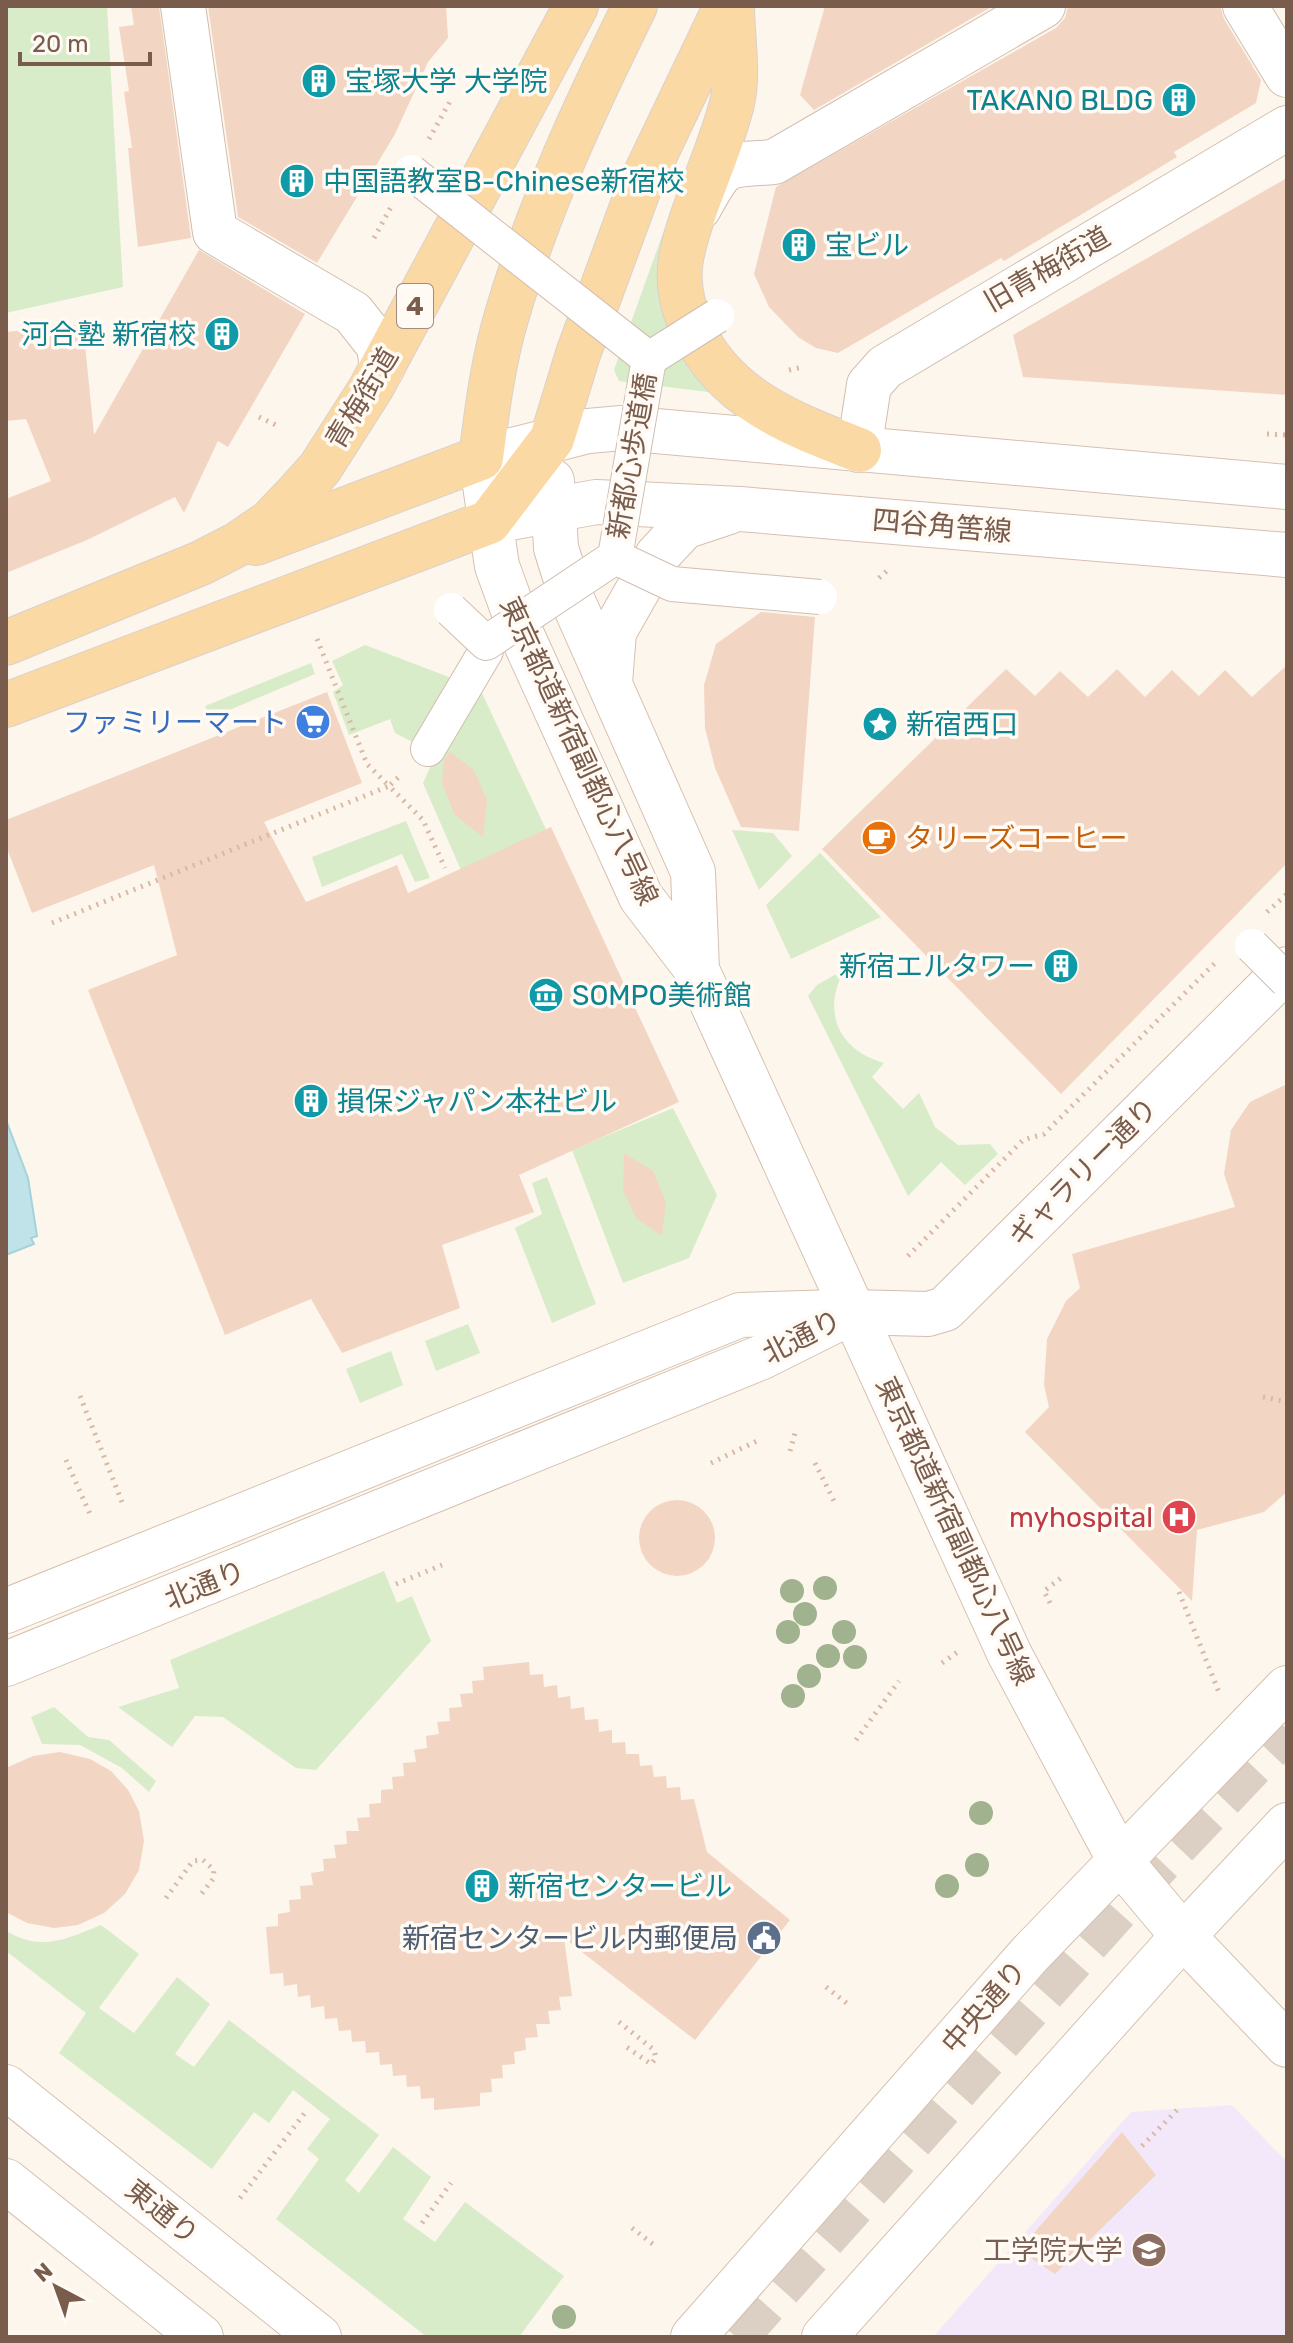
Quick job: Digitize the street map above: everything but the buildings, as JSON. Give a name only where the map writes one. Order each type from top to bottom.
[{"type":"main road","points":[[183,6],[215,232],[353,313],[379,346],[382,368]]},
{"type":"main road","name":"青梅街道","points":[[6,643],[201,563],[238,544],[270,522],[294,497],[344,432],[382,368],[576,6]]},
{"type":"main road","points":[[481,458],[489,393],[507,315],[577,123],[635,6]]},
{"type":"main road","points":[[6,705],[489,522],[552,439],[578,354],[639,188],[726,6]]},
{"type":"main road","points":[[732,6],[733,100],[682,258],[680,289],[685,313],[703,351],[743,394],[793,424],[859,450]]},
{"type":"main road","points":[[698,210],[715,179],[728,167],[742,162],[774,162],[1043,6]]},
{"type":"main road","points":[[1245,6],[1287,75]]},
{"type":"main road","name":"旧青梅街道","points":[[859,450],[869,385],[885,367],[1287,128]]},
{"type":"main road","points":[[201,563],[481,458],[552,439],[622,428],[1287,487]]},
{"type":"main road","name":"東京都道新宿副都心八号線","points":[[552,439],[552,509],[556,548],[572,599],[693,872],[697,970]]},
{"type":"main road","name":"東京都道新宿副都心八号線","points":[[481,458],[497,566],[522,635],[641,897],[697,970],[1010,1655],[1120,1861],[1183,1936],[1287,2045]]},
{"type":"main road","name":"四谷角筈線","points":[[489,522],[596,502],[740,509],[1287,555]]},
{"type":"main road","points":[[610,683],[614,632],[657,556],[684,527],[740,509]]},
{"type":"main road","name":"ギャラリー通り","points":[[852,1312],[928,1314],[945,1309],[1270,958]]},
{"type":"main road","name":"北通り","points":[[6,1611],[740,1315],[852,1312]]},
{"type":"main road","name":"北通り","points":[[6,1664],[609,1421],[762,1357],[852,1312]]},
{"type":"main road","name":"中央通り","points":[[693,2337],[1030,1954],[1287,1688]]},
{"type":"main road","points":[[824,2337],[1183,1936],[1287,1825]]},
{"type":"main road","name":"東通り","points":[[6,2087],[319,2337]]},
{"type":"main road","points":[[6,2181],[201,2337]]},
{"type":"street","name":"新都心歩道橋","points":[[411,172],[649,359],[615,557],[486,643]]},
{"type":"street","points":[[649,359],[717,316]]},
{"type":"street","points":[[615,557],[672,584],[820,597]]},
{"type":"street","points":[[428,749],[486,651],[486,643],[451,610]]},
{"type":"street","points":[[1270,958],[1287,981]]},
{"type":"path","points":[[259,417],[278,426]]},
{"type":"path","points":[[1267,434],[1287,435]]},
{"type":"path","points":[[317,639],[367,764],[423,820],[445,868]]},
{"type":"path","points":[[52,923],[389,786],[428,749]]},
{"type":"path","points":[[1265,915],[1287,894]]},
{"type":"path","points":[[908,1256],[1023,1140],[1044,1134],[1220,958]]},
{"type":"path","points":[[80,1396],[122,1502]]},
{"type":"path","points":[[1263,1397],[1287,1402]]},
{"type":"path","points":[[790,1451],[795,1433]]},
{"type":"path","points":[[711,1463],[759,1440]]},
{"type":"path","points":[[66,1460],[90,1514]]},
{"type":"path","points":[[815,1463],[834,1501]]},
{"type":"path","points":[[396,1584],[442,1565]]},
{"type":"path","points":[[1050,1603],[1044,1591],[1061,1578]]},
{"type":"path","points":[[1179,1592],[1223,1699]]},
{"type":"path","points":[[942,1663],[959,1650],[965,1663]]},
{"type":"path","points":[[856,1740],[899,1681]]},
{"type":"path","points":[[166,1898],[193,1861],[203,1860],[214,1870],[213,1879],[199,1897]]},
{"type":"path","points":[[826,1987],[849,2005]]},
{"type":"path","points":[[619,2022],[654,2050],[656,2058],[651,2064],[645,2062],[625,2046]]},
{"type":"path","points":[[1142,2146],[1178,2109]]},
{"type":"path","points":[[240,2198],[307,2110]]},
{"type":"path","points":[[422,2223],[451,2183]]},
{"type":"path","points":[[632,2228],[654,2245]]},
{"type":"shaded area","name":"工学院大学","points":[[1232,2105],[1287,2162],[1287,2337],[933,2337],[1131,2112]]},
{"type":"green space","points":[[6,6],[107,6],[123,287],[6,313]]},
{"type":"green space","points":[[673,205],[678,206],[663,265],[661,304],[676,339],[712,389],[708,392],[619,381],[614,370]]},
{"type":"green space","points":[[365,645],[480,689],[573,887],[484,923],[423,783],[436,754],[395,733],[390,719],[349,735],[333,692],[343,685],[332,661]]},
{"type":"green space","points":[[311,663],[315,674],[210,718],[205,706]]},
{"type":"green space","points":[[406,821],[430,878],[415,882],[402,854],[322,887],[312,857]]},
{"type":"green space","points":[[732,830],[773,833],[792,856],[759,890]]},
{"type":"green space","points":[[820,853],[881,917],[791,959],[766,905]]},
{"type":"green space","points":[[845,969],[834,1000],[838,1027],[855,1049],[884,1063],[872,1077],[903,1109],[919,1093],[935,1127],[958,1145],[990,1144],[998,1154],[965,1185],[941,1162],[908,1196],[808,996],[817,985]]},
{"type":"green space","points":[[673,1108],[717,1195],[689,1258],[623,1283],[572,1150]]},
{"type":"green space","points":[[547,1177],[596,1304],[552,1323],[515,1228],[542,1214],[532,1183]]},
{"type":"green space","points":[[468,1324],[480,1353],[436,1371],[425,1341]]},
{"type":"green space","points":[[391,1351],[403,1385],[360,1403],[346,1369]]},
{"type":"green space","points":[[384,1571],[397,1603],[412,1596],[431,1641],[316,1770],[296,1768],[223,1717],[195,1716],[172,1747],[118,1707],[179,1688],[170,1660]]},
{"type":"green space","points":[[54,1707],[88,1737],[109,1740],[156,1781],[149,1792],[122,1768],[80,1745],[42,1744],[31,1717]]},
{"type":"green space","points":[[101,1925],[139,1954],[99,2008],[134,2033],[177,1977],[210,2004],[175,2054],[194,2067],[229,2020],[379,2135],[345,2180],[359,2193],[393,2147],[431,2177],[403,2219],[435,2242],[465,2202],[564,2276],[519,2337],[427,2337],[276,2219],[319,2159],[307,2149],[330,2119],[293,2090],[269,2123],[254,2112],[212,2169],[59,2053],[86,2013],[6,1951],[6,1931],[31,1941],[43,1942],[65,1939]]},
{"type":"water","points":[[6,1120],[28,1178],[37,1236],[31,1238],[34,1244],[6,1255]]},
{"type":"tunnel","points":[[736,2337],[1147,1876],[1287,1729]]},
{"type":"place","name":"宝塚大学 大学院","points":[[319,81]]},
{"type":"place","name":"TAKANO BLDG","points":[[1179,100]]},
{"type":"place","name":"中国語教室B-Chinese新宿校","points":[[297,181]]},
{"type":"place","name":"宝ビル","points":[[799,245]]},
{"type":"place","name":"河合塾 新宿校","points":[[222,334]]},
{"type":"place","name":"ファミリーマート","points":[[313,722]]},
{"type":"place","name":"新宿西口","points":[[880,724]]},
{"type":"place","name":"タリーズコーヒー","points":[[879,838]]},
{"type":"place","name":"新宿エルタワー","points":[[1061,966]]},
{"type":"place","name":"SOMPO美術館","points":[[546,995]]},
{"type":"place","name":"損保ジャパン本社ビル","points":[[311,1101]]},
{"type":"place","name":"myhospital","points":[[1179,1517]]},
{"type":"place","name":"新宿センタービル","points":[[482,1886]]},
{"type":"place","name":"新宿センタービル内郵便局","points":[[764,1938]]},
{"type":"place","name":"工学院大学","points":[[1149,2250]]}]
